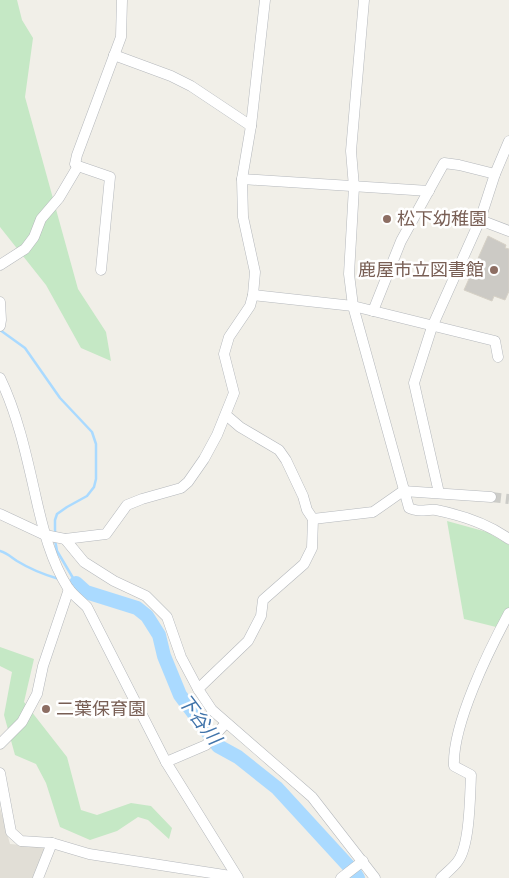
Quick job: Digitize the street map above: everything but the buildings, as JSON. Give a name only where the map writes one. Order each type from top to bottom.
[{"type":"street","points":[[101,270],[110,177],[75,164],[121,37],[122,0]]},
{"type":"street","points":[[0,514],[45,535],[65,539],[106,534],[127,506],[142,499],[181,488],[188,482],[204,458],[226,415],[234,393],[224,354],[229,337],[250,306],[252,295],[255,272],[243,217],[242,179],[265,0]]},
{"type":"street","points":[[364,0],[351,142],[354,187],[349,274],[352,306],[409,508],[415,511],[434,510],[458,516],[494,529],[509,539]]},
{"type":"street","points":[[114,55],[191,86],[250,126]]},
{"type":"street","points":[[439,493],[414,383],[432,327],[480,220],[509,141]]},
{"type":"street","points":[[373,311],[401,241],[444,163],[496,174]]},
{"type":"street","points":[[0,265],[25,250],[34,237],[41,219],[59,198],[78,166]]},
{"type":"street","points":[[242,179],[429,191]]},
{"type":"street","points":[[480,220],[509,231]]},
{"type":"street","points":[[252,295],[352,306],[495,341],[498,357]]},
{"type":"street","points":[[0,302],[0,326]]},
{"type":"street","points":[[0,378],[6,389],[24,448],[45,535],[56,565],[69,589],[87,606],[166,762],[237,877]]},
{"type":"street","points":[[198,689],[248,641],[261,616],[263,600],[304,564],[312,548],[313,519],[307,510],[303,496],[286,460],[279,450],[240,427],[226,415]]},
{"type":"street","points":[[313,519],[372,512],[403,491],[491,497]]},
{"type":"street","points":[[65,539],[84,562],[114,581],[146,596],[167,617],[181,656],[198,689],[212,710],[312,797],[375,878]]},
{"type":"street","points":[[0,744],[22,722],[37,694],[43,666],[69,589]]},
{"type":"street","points":[[441,878],[459,861],[464,849],[470,811],[471,775],[454,766],[454,753],[468,703],[491,646],[509,614]]},
{"type":"street","points":[[166,762],[206,745],[226,723]]},
{"type":"street","points":[[0,773],[11,832],[21,841],[52,843],[89,854],[237,877]]},
{"type":"street","points":[[38,878],[52,843]]},
{"type":"street","points":[[342,878],[363,862]]},
{"type":"shaded area","points":[[0,808],[10,844],[46,847],[33,878],[0,878]]},
{"type":"green space","points":[[0,0],[17,0],[22,20],[33,38],[25,97],[78,289],[106,332],[111,361],[81,348],[46,285],[0,227]]},
{"type":"green space","points":[[447,521],[487,532],[509,545],[509,608],[496,627],[464,619]]},
{"type":"green space","points":[[0,647],[34,659],[24,702],[67,757],[81,810],[97,815],[131,803],[151,806],[172,828],[169,839],[148,820],[138,817],[117,831],[90,840],[60,827],[46,783],[36,764],[15,755],[4,715],[12,672],[0,666]]},
{"type":"waterway","points":[[0,330],[25,348],[60,398],[92,432],[96,444],[96,479],[94,487],[87,496],[57,514],[55,535]]},
{"type":"waterway","points":[[55,540],[57,551],[76,583]]},
{"type":"waterway","points":[[0,551],[32,569],[59,579]]},
{"type":"waterway","name":"下谷川","points":[[76,583],[86,592],[137,608],[147,616],[159,635],[164,656],[180,695],[218,746],[238,757],[277,788],[358,878]]},
{"type":"tunnel","points":[[491,497],[509,499]]},
{"type":"place","name":"松下幼稚園","points":[[387,219]]},
{"type":"place","name":"鹿屋市立図書館","points":[[494,270]]},
{"type":"place","name":"二葉保育園","points":[[46,709]]}]
